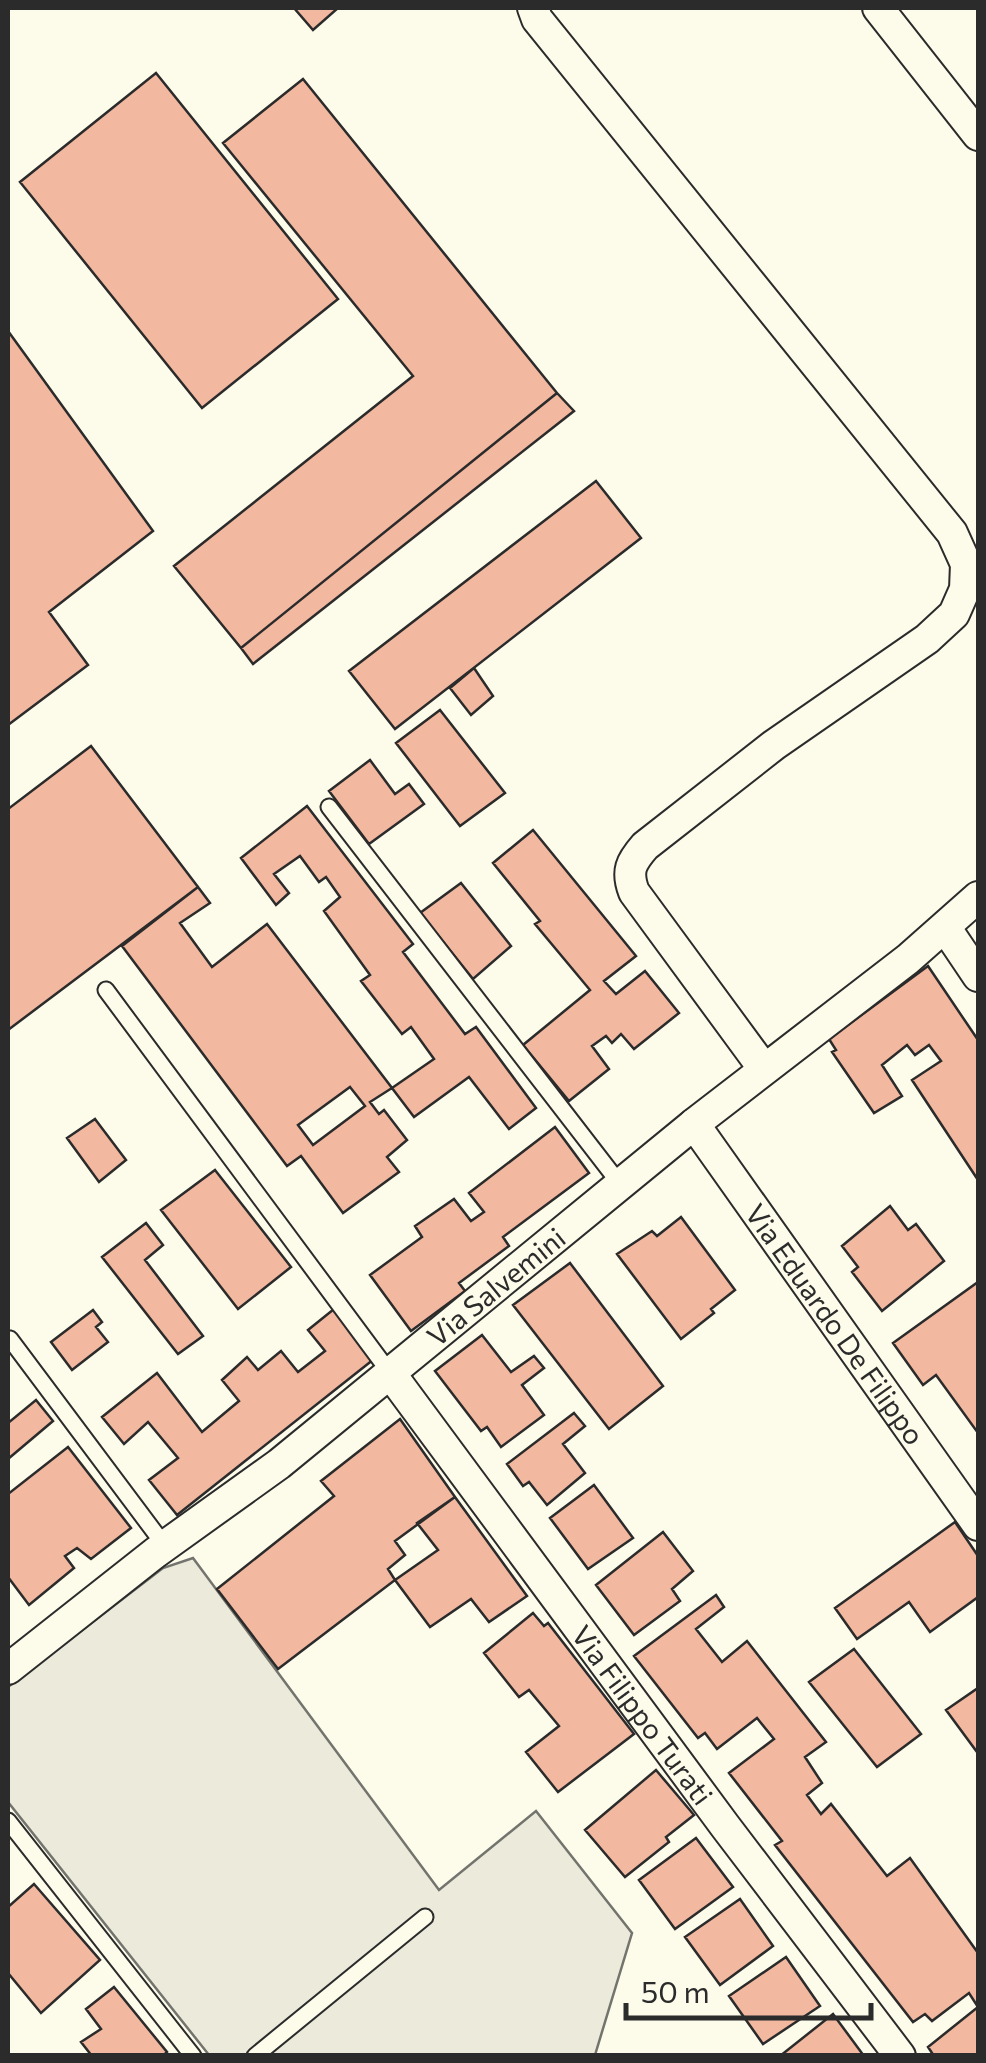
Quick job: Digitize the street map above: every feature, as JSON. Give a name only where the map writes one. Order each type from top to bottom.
[{"type":"street","points":[[533,8],[537,19],[952,532],[966,564],[965,590],[954,614],[927,639],[774,746],[645,846],[631,862],[628,877],[634,892],[764,1070]]},
{"type":"street","points":[[878,8],[978,135]]},
{"type":"street","name":"Via Salvemini","points":[[8,1669],[164,1546],[279,1464],[978,897]]},
{"type":"street","points":[[944,926],[978,976]]},
{"type":"street","name":"Via Eduardo De Filippo","points":[[694,1124],[978,1525]]},
{"type":"street","name":"Via Filippo Turati","points":[[390,1373],[900,2056]]},
{"type":"lane","points":[[329,807],[620,1184]]},
{"type":"lane","points":[[106,990],[390,1373]]},
{"type":"lane","points":[[10,1338],[164,1546]]},
{"type":"lane","points":[[8,1821],[193,2056]]},
{"type":"lane","points":[[255,2056],[425,1916]]},
{"type":"shaded area","points":[[193,1558],[439,1890],[536,1811],[632,1933],[595,2055],[209,2055],[8,1802],[8,1687],[163,1568]]},
{"type":"building","points":[[294,8],[338,8],[313,30]]},
{"type":"building","points":[[156,73],[338,299],[202,408],[20,182]]},
{"type":"building","points":[[303,79],[557,393],[241,648],[174,566],[413,376],[223,143]]},
{"type":"building","points":[[8,331],[153,531],[49,612],[88,665],[8,725]]},
{"type":"building","points":[[557,393],[574,411],[253,664],[241,648]]},
{"type":"building","points":[[596,481],[641,538],[395,729],[349,671]]},
{"type":"building","points":[[474,668],[493,696],[471,715],[450,688]]},
{"type":"building","points":[[440,710],[505,793],[460,826],[396,743]]},
{"type":"building","points":[[91,746],[198,887],[8,1030],[8,809]]},
{"type":"building","points":[[370,760],[395,794],[409,784],[424,804],[369,844],[329,791]]},
{"type":"building","points":[[307,806],[413,944],[403,952],[465,1034],[476,1027],[536,1108],[509,1129],[469,1077],[414,1117],[392,1088],[434,1059],[411,1027],[402,1034],[361,981],[370,975],[324,911],[340,897],[326,877],[319,882],[300,856],[274,874],[289,893],[276,905],[241,858]]},
{"type":"building","points":[[533,830],[636,956],[604,981],[616,994],[645,971],[679,1013],[634,1049],[621,1034],[612,1043],[606,1036],[592,1046],[609,1069],[569,1101],[523,1045],[590,990],[535,924],[540,921],[493,863]]},
{"type":"building","points":[[461,883],[511,946],[473,979],[420,913]]},
{"type":"building","points":[[198,887],[210,903],[180,923],[212,967],[267,924],[392,1088],[370,1102],[379,1114],[384,1110],[407,1140],[387,1157],[399,1172],[343,1213],[301,1156],[287,1166],[122,946]],"holes":[[[350,1087],[365,1106],[313,1145],[298,1125]]]},
{"type":"building","points":[[928,966],[978,1040],[978,1180],[912,1080],[941,1061],[929,1045],[915,1055],[907,1045],[882,1065],[902,1096],[874,1113],[832,1052],[836,1050],[829,1039]]},
{"type":"building","points":[[95,1119],[126,1160],[99,1182],[67,1138]]},
{"type":"building","points":[[555,1127],[589,1173],[503,1237],[509,1246],[459,1283],[465,1291],[411,1331],[370,1275],[422,1237],[415,1226],[454,1199],[471,1221],[484,1212],[469,1193]]},
{"type":"building","points":[[215,1170],[291,1267],[238,1309],[161,1210]]},
{"type":"building","points":[[890,1206],[908,1230],[916,1224],[944,1261],[882,1311],[852,1272],[858,1267],[842,1246]]},
{"type":"building","points":[[681,1217],[735,1290],[681,1339],[617,1254],[652,1231],[657,1236]]},
{"type":"building","points":[[146,1223],[163,1245],[145,1260],[203,1336],[178,1354],[102,1257]]},
{"type":"building","points":[[570,1263],[663,1386],[609,1429],[513,1305]]},
{"type":"building","points":[[978,1282],[978,1433],[936,1375],[923,1385],[893,1343]]},
{"type":"building","points":[[334,1309],[374,1359],[177,1515],[149,1480],[178,1458],[148,1422],[124,1444],[102,1417],[157,1373],[202,1432],[239,1401],[222,1380],[247,1357],[258,1370],[281,1351],[298,1372],[325,1351],[308,1330]]},
{"type":"building","points":[[93,1310],[102,1322],[96,1327],[108,1342],[72,1370],[51,1342]]},
{"type":"building","points":[[482,1335],[511,1372],[534,1356],[544,1368],[522,1385],[544,1415],[501,1447],[487,1427],[481,1431],[435,1371]]},
{"type":"building","points":[[36,1400],[53,1421],[8,1459],[8,1423]]},
{"type":"building","points":[[574,1413],[585,1426],[563,1444],[585,1473],[547,1505],[529,1482],[523,1486],[507,1464]]},
{"type":"building","points":[[400,1419],[455,1497],[395,1541],[405,1555],[388,1569],[395,1580],[278,1669],[217,1589],[334,1496],[321,1481]]},
{"type":"building","points":[[68,1447],[131,1528],[91,1559],[77,1548],[65,1556],[74,1568],[29,1605],[8,1577],[8,1494]]},
{"type":"building","points":[[594,1485],[633,1538],[588,1569],[550,1518]]},
{"type":"building","points":[[455,1497],[527,1596],[489,1622],[471,1599],[430,1627],[395,1580],[438,1550],[417,1523]]},
{"type":"building","points":[[955,1522],[978,1556],[978,1597],[930,1632],[909,1602],[857,1639],[835,1608]]},
{"type":"building","points":[[663,1532],[693,1571],[672,1589],[680,1601],[634,1635],[596,1585]]},
{"type":"building","points":[[716,1595],[724,1607],[696,1629],[722,1662],[747,1641],[826,1742],[805,1757],[822,1783],[807,1795],[821,1814],[831,1804],[887,1876],[910,1858],[978,1953],[978,2007],[969,1993],[932,2021],[925,2014],[913,2022],[775,1845],[782,1841],[729,1773],[774,1739],[757,1718],[717,1749],[705,1733],[698,1738],[634,1656]]},
{"type":"building","points":[[533,1613],[544,1626],[548,1623],[634,1734],[558,1792],[526,1752],[559,1726],[529,1690],[519,1697],[484,1653]]},
{"type":"building","points":[[854,1649],[921,1734],[877,1767],[809,1682]]},
{"type":"building","points":[[978,1688],[978,1751],[977,1752],[946,1710]]},
{"type":"building","points":[[656,1770],[694,1815],[666,1837],[669,1842],[625,1877],[585,1830]]},
{"type":"building","points":[[696,1838],[733,1887],[675,1929],[639,1880]]},
{"type":"building","points":[[34,1884],[100,1960],[41,2013],[8,1973],[8,1907]]},
{"type":"building","points":[[740,1899],[773,1946],[720,1985],[685,1937]]},
{"type":"building","points":[[786,1957],[820,2006],[763,2044],[729,1996]]},
{"type":"building","points":[[114,1987],[167,2052],[163,2056],[92,2056],[81,2042],[101,2029],[86,2009]]},
{"type":"building","points":[[978,2007],[978,2056],[934,2056],[928,2047]]},
{"type":"building","points":[[833,2014],[864,2056],[780,2056]]}]
